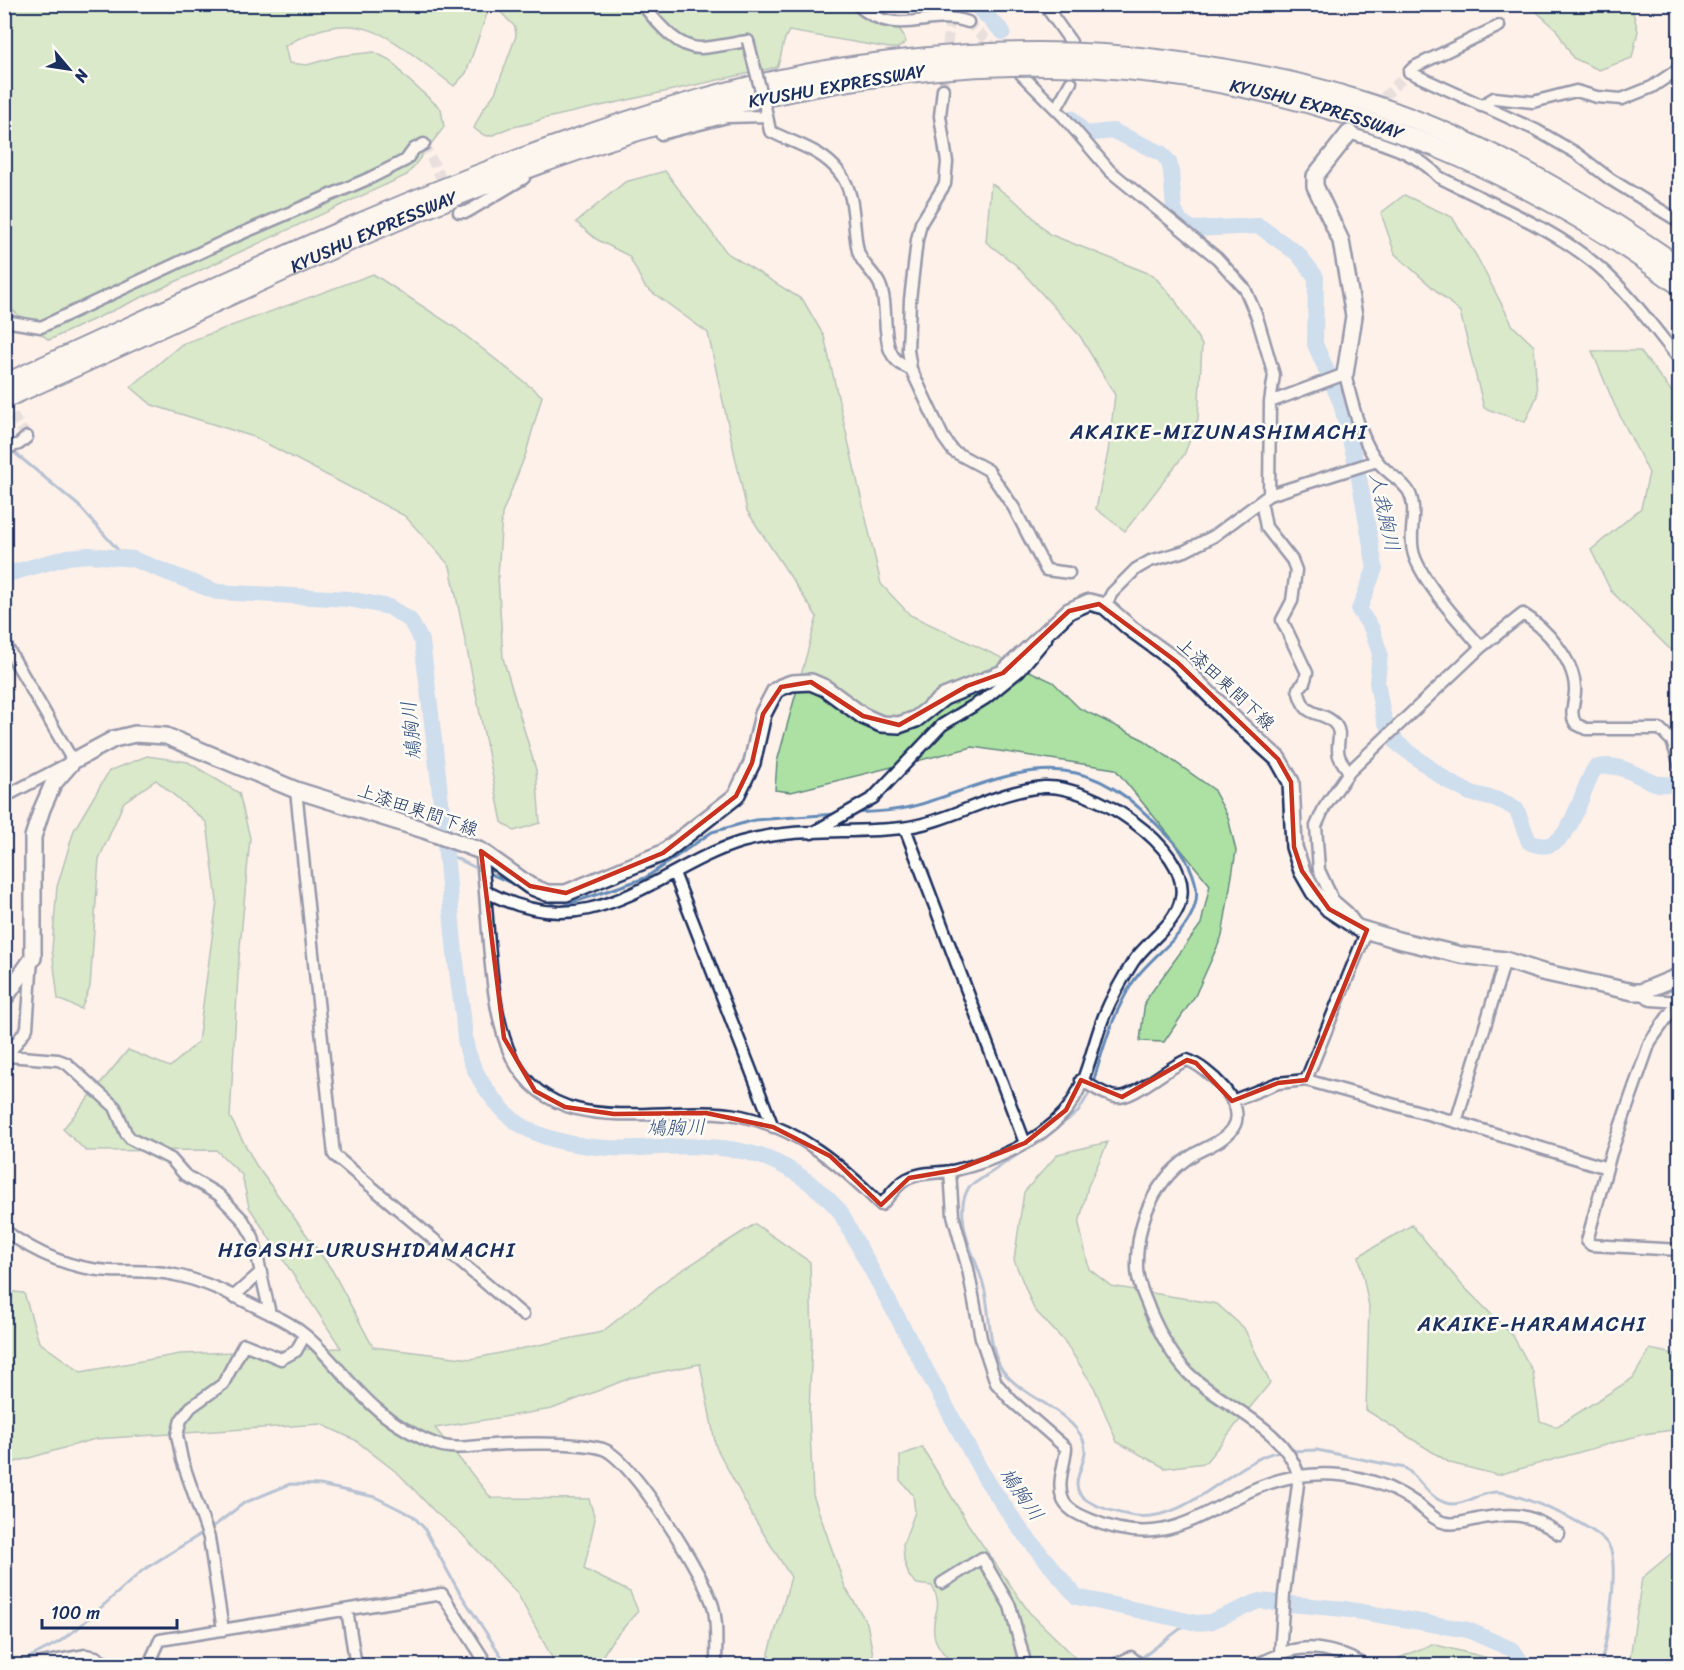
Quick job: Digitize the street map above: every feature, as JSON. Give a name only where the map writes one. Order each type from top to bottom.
[{"type":"highway","name":"KYUSHU EXPRESSWAY","points":[[4,384],[45,373],[512,174],[634,132],[742,101],[861,72],[1051,64],[1164,67],[1303,84],[1405,116],[1532,174],[1596,211],[1680,267]]},
{"type":"highway","name":"KYUSHU EXPRESSWAY","points":[[1164,67],[1203,80],[1348,114],[1461,157],[1587,224],[1680,286]]},
{"type":"highway","name":"KYUSHU EXPRESSWAY","points":[[4,399],[45,373]]},
{"type":"main road","points":[[1346,374],[1354,316],[1341,241],[1315,186],[1315,176],[1349,133]]},
{"type":"main road","name":"上漆田東間下線","points":[[33,958],[33,837],[53,784],[73,761],[114,739],[151,733],[195,747],[296,790],[424,830],[481,851],[530,886],[548,893],[566,892],[663,854],[736,796],[752,763],[763,714],[775,691],[781,687],[792,683],[811,682],[825,688],[863,716],[881,724],[899,725],[916,719],[944,697],[959,689],[1003,674],[1054,626],[1080,605],[1089,602],[1105,606],[1130,628],[1177,662],[1278,759],[1291,782],[1294,847],[1302,871],[1314,892],[1329,909],[1363,929],[1398,940],[1461,955],[1505,960],[1564,978],[1641,992]]},
{"type":"main road","points":[[4,999],[33,958]]},
{"type":"main road","points":[[1641,992],[1680,976]]},
{"type":"street","points":[[642,4],[659,24],[688,45],[701,48],[748,41],[770,131],[821,154],[839,172],[846,184],[858,253],[880,285],[889,348],[894,360],[911,369]]},
{"type":"street","points":[[856,4],[892,23],[940,20],[968,22]]},
{"type":"street","points":[[1044,4],[1071,42]]},
{"type":"street","points":[[1499,26],[1408,72],[1536,130],[1576,153],[1610,179],[1680,222]]},
{"type":"street","points":[[1481,106],[1494,98],[1533,102],[1576,91],[1597,97],[1622,99],[1652,87],[1680,68]]},
{"type":"street","points":[[1021,74],[1056,109],[1110,171],[1217,258],[1245,289],[1257,317],[1274,375],[1270,402],[1265,498],[1266,527],[1292,560],[1296,570],[1293,601],[1282,620],[1307,673],[1304,683],[1298,689],[1301,700],[1310,712],[1333,721],[1340,731],[1338,754],[1349,772]]},
{"type":"street","points":[[1056,109],[1071,82]]},
{"type":"street","points":[[943,89],[940,116],[946,162],[945,184],[921,223],[917,240],[910,300],[908,350],[911,369],[920,393],[953,451],[988,470],[1014,508],[1046,570],[1069,573]]},
{"type":"street","points":[[459,212],[466,212],[546,167],[611,146],[727,117],[766,113]]},
{"type":"street","points":[[1349,133],[1412,154],[1426,163],[1439,177],[1568,243],[1600,268],[1639,310],[1680,360]]},
{"type":"street","points":[[4,321],[41,327],[229,239],[370,178],[406,160],[414,149],[424,144]]},
{"type":"street","points":[[1270,402],[1346,374],[1353,405],[1377,462],[1408,490],[1413,505],[1412,542],[1421,569],[1450,612],[1481,647]]},
{"type":"street","points":[[4,449],[19,444],[27,437]]},
{"type":"street","points":[[1105,606],[1112,593],[1136,568],[1150,561],[1185,551],[1214,536],[1265,498],[1377,462]]},
{"type":"street","points":[[1306,1080],[1363,929],[1333,900],[1324,885],[1316,848],[1316,826],[1324,808],[1349,772],[1481,647],[1523,614],[1537,623],[1569,665],[1575,685],[1572,714],[1576,724],[1586,729],[1660,729],[1672,741],[1680,766]]},
{"type":"street","points":[[812,833],[873,798],[942,725],[986,698],[1019,671],[1038,651],[1054,626]]},
{"type":"street","points":[[4,642],[73,761],[4,797]]},
{"type":"street","points":[[481,851],[487,892],[495,988],[504,1038],[512,1058],[536,1091],[566,1107],[614,1114],[706,1113],[741,1116],[773,1126],[830,1156],[881,1205],[896,1186],[909,1178],[923,1173],[950,1171],[1001,1156],[1026,1143],[1066,1110],[1081,1080],[1114,994],[1134,960],[1170,922],[1181,901],[1179,877],[1172,862],[1124,813],[1069,789],[1047,787],[1021,791],[943,818],[905,828],[812,833],[745,841],[724,848],[613,901],[569,913],[546,911],[507,902],[487,892]]},
{"type":"street","points":[[296,790],[334,1155],[523,1315]]},
{"type":"street","points":[[905,828],[1026,1143]]},
{"type":"street","points":[[674,873],[773,1126]]},
{"type":"street","points":[[6,1057],[27,1028],[33,958]]},
{"type":"street","points":[[1456,1122],[1505,960]]},
{"type":"street","points":[[1641,992],[1651,1000],[1679,1001]]},
{"type":"street","points":[[1679,1001],[1650,1042],[1607,1168],[1588,1243],[1680,1250]]},
{"type":"street","points":[[6,1057],[58,1060],[73,1068],[97,1093],[115,1107],[126,1133],[131,1138],[165,1155],[185,1175],[219,1196],[243,1220],[253,1237],[270,1314]]},
{"type":"street","points":[[1081,1080],[1105,1093],[1122,1097],[1132,1093],[1173,1065],[1187,1060],[1196,1063],[1232,1101],[1237,1113],[1235,1125],[1228,1135],[1174,1167],[1149,1205],[1142,1221],[1137,1268],[1138,1282],[1159,1331],[1173,1356],[1190,1374],[1281,1443],[1294,1460],[1299,1476],[1284,1594],[1281,1654]]},
{"type":"street","points":[[1232,1101],[1278,1083],[1306,1080],[1607,1168]]},
{"type":"street","points":[[950,1171],[953,1215],[968,1269],[981,1338],[996,1383],[1012,1401],[1066,1448],[1060,1485],[1062,1500],[1068,1508],[1108,1527],[1128,1531],[1167,1531],[1272,1483],[1299,1476],[1333,1474],[1367,1479],[1385,1485],[1444,1523],[1461,1524],[1509,1514],[1535,1518],[1559,1534]]},
{"type":"street","points":[[4,1230],[48,1256],[77,1266],[107,1271],[174,1275],[203,1283],[270,1314],[319,1347],[378,1410],[425,1440],[439,1446],[465,1448],[508,1444],[603,1449],[615,1457],[636,1478],[673,1532],[712,1602],[716,1616],[716,1665]]},
{"type":"street","points":[[233,1297],[261,1272]]},
{"type":"street","points":[[223,1630],[209,1538],[182,1460],[177,1435],[181,1420],[191,1407],[223,1384],[244,1344],[281,1359],[296,1351],[304,1335]]},
{"type":"street","points":[[942,1583],[982,1558],[1010,1606],[1026,1665]]},
{"type":"street","points":[[148,1665],[160,1640],[442,1594],[488,1665]]},
{"type":"street","points":[[346,1610],[356,1665]]},
{"type":"street","points":[[1253,1665],[1293,1650],[1320,1649],[1349,1656],[1367,1665]]},
{"type":"street","points":[[26,1665],[86,1656],[96,1657],[111,1665]]},
{"type":"street","points":[[1113,1665],[1131,1657],[1142,1665]]},
{"type":"highlighted area","points":[[1099,604],[1177,662],[1278,759],[1291,782],[1294,847],[1302,871],[1329,909],[1367,930],[1306,1080],[1278,1083],[1232,1101],[1196,1063],[1187,1060],[1122,1097],[1081,1080],[1066,1110],[1025,1143],[956,1170],[909,1178],[881,1205],[830,1156],[773,1127],[706,1113],[614,1114],[565,1107],[535,1091],[504,1038],[481,851],[530,886],[566,893],[663,853],[736,796],[752,763],[763,714],[781,687],[811,682],[863,716],[899,725],[967,686],[1003,673],[1069,611]]},
{"type":"green space","points":[[4,5],[490,5],[466,73],[454,86],[394,41],[376,32],[356,27],[335,27],[312,33],[285,46],[289,63],[307,65],[339,56],[374,52],[392,61],[404,76],[441,109],[444,127],[407,175],[49,340],[5,304]]},
{"type":"green space","points":[[494,5],[879,5],[903,34],[906,42],[898,48],[889,48],[789,31],[777,67],[542,119],[488,136],[479,133],[474,128],[482,111],[495,93],[516,36],[515,27]]},
{"type":"green space","points":[[1529,5],[1631,5],[1638,31],[1632,58],[1599,70],[1573,58],[1556,29]]},
{"type":"green space","points":[[665,171],[727,253],[803,300],[824,336],[881,584],[910,615],[1053,682],[1079,708],[1144,740],[1213,789],[1228,817],[1236,851],[1222,936],[1195,996],[1164,1042],[1140,1041],[1145,1001],[1201,924],[1210,885],[1115,769],[973,747],[791,792],[775,790],[777,762],[817,617],[747,511],[708,333],[645,287],[629,256],[596,239],[576,222],[625,182]]},
{"type":"green space","points":[[991,183],[1023,207],[1049,234],[1153,275],[1175,300],[1202,345],[1198,419],[1184,455],[1125,531],[1096,509],[1108,452],[1115,395],[1080,336],[1016,265],[986,242]]},
{"type":"green space","points":[[1404,195],[1452,217],[1477,257],[1513,326],[1534,346],[1537,396],[1525,422],[1484,408],[1460,312],[1395,254],[1381,213]]},
{"type":"green space","points":[[373,274],[456,328],[542,396],[526,453],[502,514],[498,576],[503,658],[536,770],[540,823],[514,831],[502,822],[450,566],[405,516],[254,437],[152,405],[131,387],[182,344]]},
{"type":"green space","points":[[1592,351],[1640,351],[1679,401],[1679,658],[1611,591],[1591,550],[1641,508],[1649,473],[1615,406]]},
{"type":"green space","points":[[147,756],[188,762],[239,793],[250,838],[239,958],[230,1117],[256,1165],[332,1270],[373,1347],[471,1359],[602,1332],[668,1279],[755,1224],[810,1262],[812,1340],[809,1412],[813,1495],[845,1587],[867,1623],[875,1665],[770,1665],[769,1653],[791,1577],[755,1520],[716,1447],[700,1364],[630,1378],[552,1409],[435,1428],[491,1498],[589,1499],[595,1519],[584,1569],[630,1592],[638,1611],[611,1642],[597,1665],[556,1665],[517,1593],[460,1532],[436,1513],[400,1475],[355,1440],[321,1424],[95,1439],[5,1465],[5,1291],[24,1293],[39,1342],[81,1372],[180,1354],[341,1348],[249,1207],[242,1175],[216,1150],[86,1151],[63,1129],[128,1050],[170,1067],[198,1042],[217,901],[207,823],[156,780],[124,802],[99,859],[90,987],[81,1009],[58,999],[52,949],[57,887],[74,830],[109,771]]},
{"type":"green space","points":[[1108,1142],[1088,1186],[1079,1224],[1089,1269],[1111,1286],[1217,1304],[1244,1328],[1270,1383],[1205,1463],[1165,1468],[1117,1442],[1094,1387],[1065,1342],[1034,1309],[1014,1260],[1024,1192],[1058,1154]]},
{"type":"green space","points":[[1412,1225],[1461,1284],[1513,1336],[1533,1372],[1540,1421],[1556,1427],[1633,1378],[1650,1349],[1679,1355],[1679,1429],[1644,1434],[1498,1475],[1450,1463],[1366,1410],[1369,1306],[1359,1256]]},
{"type":"green space","points":[[922,1447],[968,1524],[1029,1612],[1074,1656],[1067,1665],[955,1665],[939,1647],[934,1633],[934,1620],[938,1606],[936,1594],[932,1586],[917,1584],[909,1576],[904,1560],[903,1544],[915,1512],[913,1495],[900,1480],[900,1456]]},
{"type":"green space","points":[[1679,1547],[1679,1665],[1629,1665],[1642,1578]]},
{"type":"green space","points":[[1432,1644],[1513,1665],[1398,1665],[1399,1658]]},
{"type":"waterway","name":"人我胸川","points":[[974,4],[1003,32]]},
{"type":"waterway","name":"人我胸川","points":[[1071,118],[1085,134],[1113,131],[1161,153],[1169,162],[1174,209],[1180,222],[1193,229],[1259,226],[1298,254],[1316,277],[1315,344],[1341,403],[1358,472],[1375,568],[1359,610],[1372,629],[1380,654],[1377,682],[1380,699],[1384,719],[1397,743],[1446,780],[1470,793],[1502,801],[1517,810],[1529,842],[1543,846],[1555,842],[1564,834],[1595,768],[1612,766],[1655,783],[1680,784]]},
{"type":"waterway","points":[[4,437],[15,453],[79,506],[126,559]]},
{"type":"waterway","name":"鳩胸川","points":[[4,575],[68,557],[89,555],[133,559],[217,592],[349,599],[389,607],[410,620],[422,642],[465,1040],[472,1063],[490,1095],[508,1115],[521,1125],[553,1139],[571,1144],[608,1148],[699,1146],[725,1148],[772,1160],[795,1172],[817,1188],[839,1210],[985,1478],[1020,1529],[1077,1597],[1197,1623],[1210,1622],[1259,1601],[1344,1609],[1468,1630],[1513,1650],[1524,1666]]},
{"type":"waterway","points":[[855,813],[910,807],[996,779],[1016,774],[1056,770],[1090,777],[1115,790],[1138,807],[1174,843],[1194,877],[1197,896],[1195,905],[1184,927],[1140,973],[1126,994],[1109,1031],[1093,1083]]},
{"type":"waterway","points":[[529,893],[560,907],[645,878],[712,832],[755,820],[836,814]]},
{"type":"waterway","points":[[446,853],[480,870]]},
{"type":"waterway","points":[[486,872],[518,886]]},
{"type":"waterway","points":[[1051,1132],[1078,1112],[1091,1090]]},
{"type":"waterway","points":[[1041,1139],[969,1187],[963,1202],[963,1217],[966,1236],[984,1287],[994,1352],[998,1362],[1011,1380],[1063,1416],[1080,1434],[1085,1446],[1078,1489],[1084,1499],[1101,1507],[1129,1515],[1161,1514],[1190,1502],[1261,1457],[1281,1452]]},
{"type":"waterway","points":[[1290,1451],[1317,1450],[1405,1468],[1434,1497],[1446,1503],[1459,1503],[1491,1492],[1509,1494],[1559,1513],[1592,1531],[1610,1548],[1613,1572],[1611,1607],[1600,1666]]},
{"type":"waterway","points":[[13,1666],[59,1642],[143,1570],[214,1526],[244,1503],[290,1484],[320,1485],[375,1497],[413,1516],[424,1528],[458,1590],[508,1666]]},
{"type":"waterway","points":[[1140,1659],[1188,1623]]},
{"type":"tunnel","points":[[943,89],[950,20]]},
{"type":"tunnel","points":[[968,22],[1000,53]]},
{"type":"tunnel","points":[[1373,108],[1409,72]]},
{"type":"tunnel","points":[[424,144],[447,190]]},
{"type":"tunnel","points":[[4,403],[27,437]]},
{"type":"district","name":"AKAIKE-MIZUNASHIMACHI","points":[[1219,432]]},
{"type":"district","name":"HIGASHI-URUSHIDAMACHI","points":[[367,1250]]},
{"type":"district","name":"AKAIKE-HARAMACHI","points":[[1532,1324]]}]
